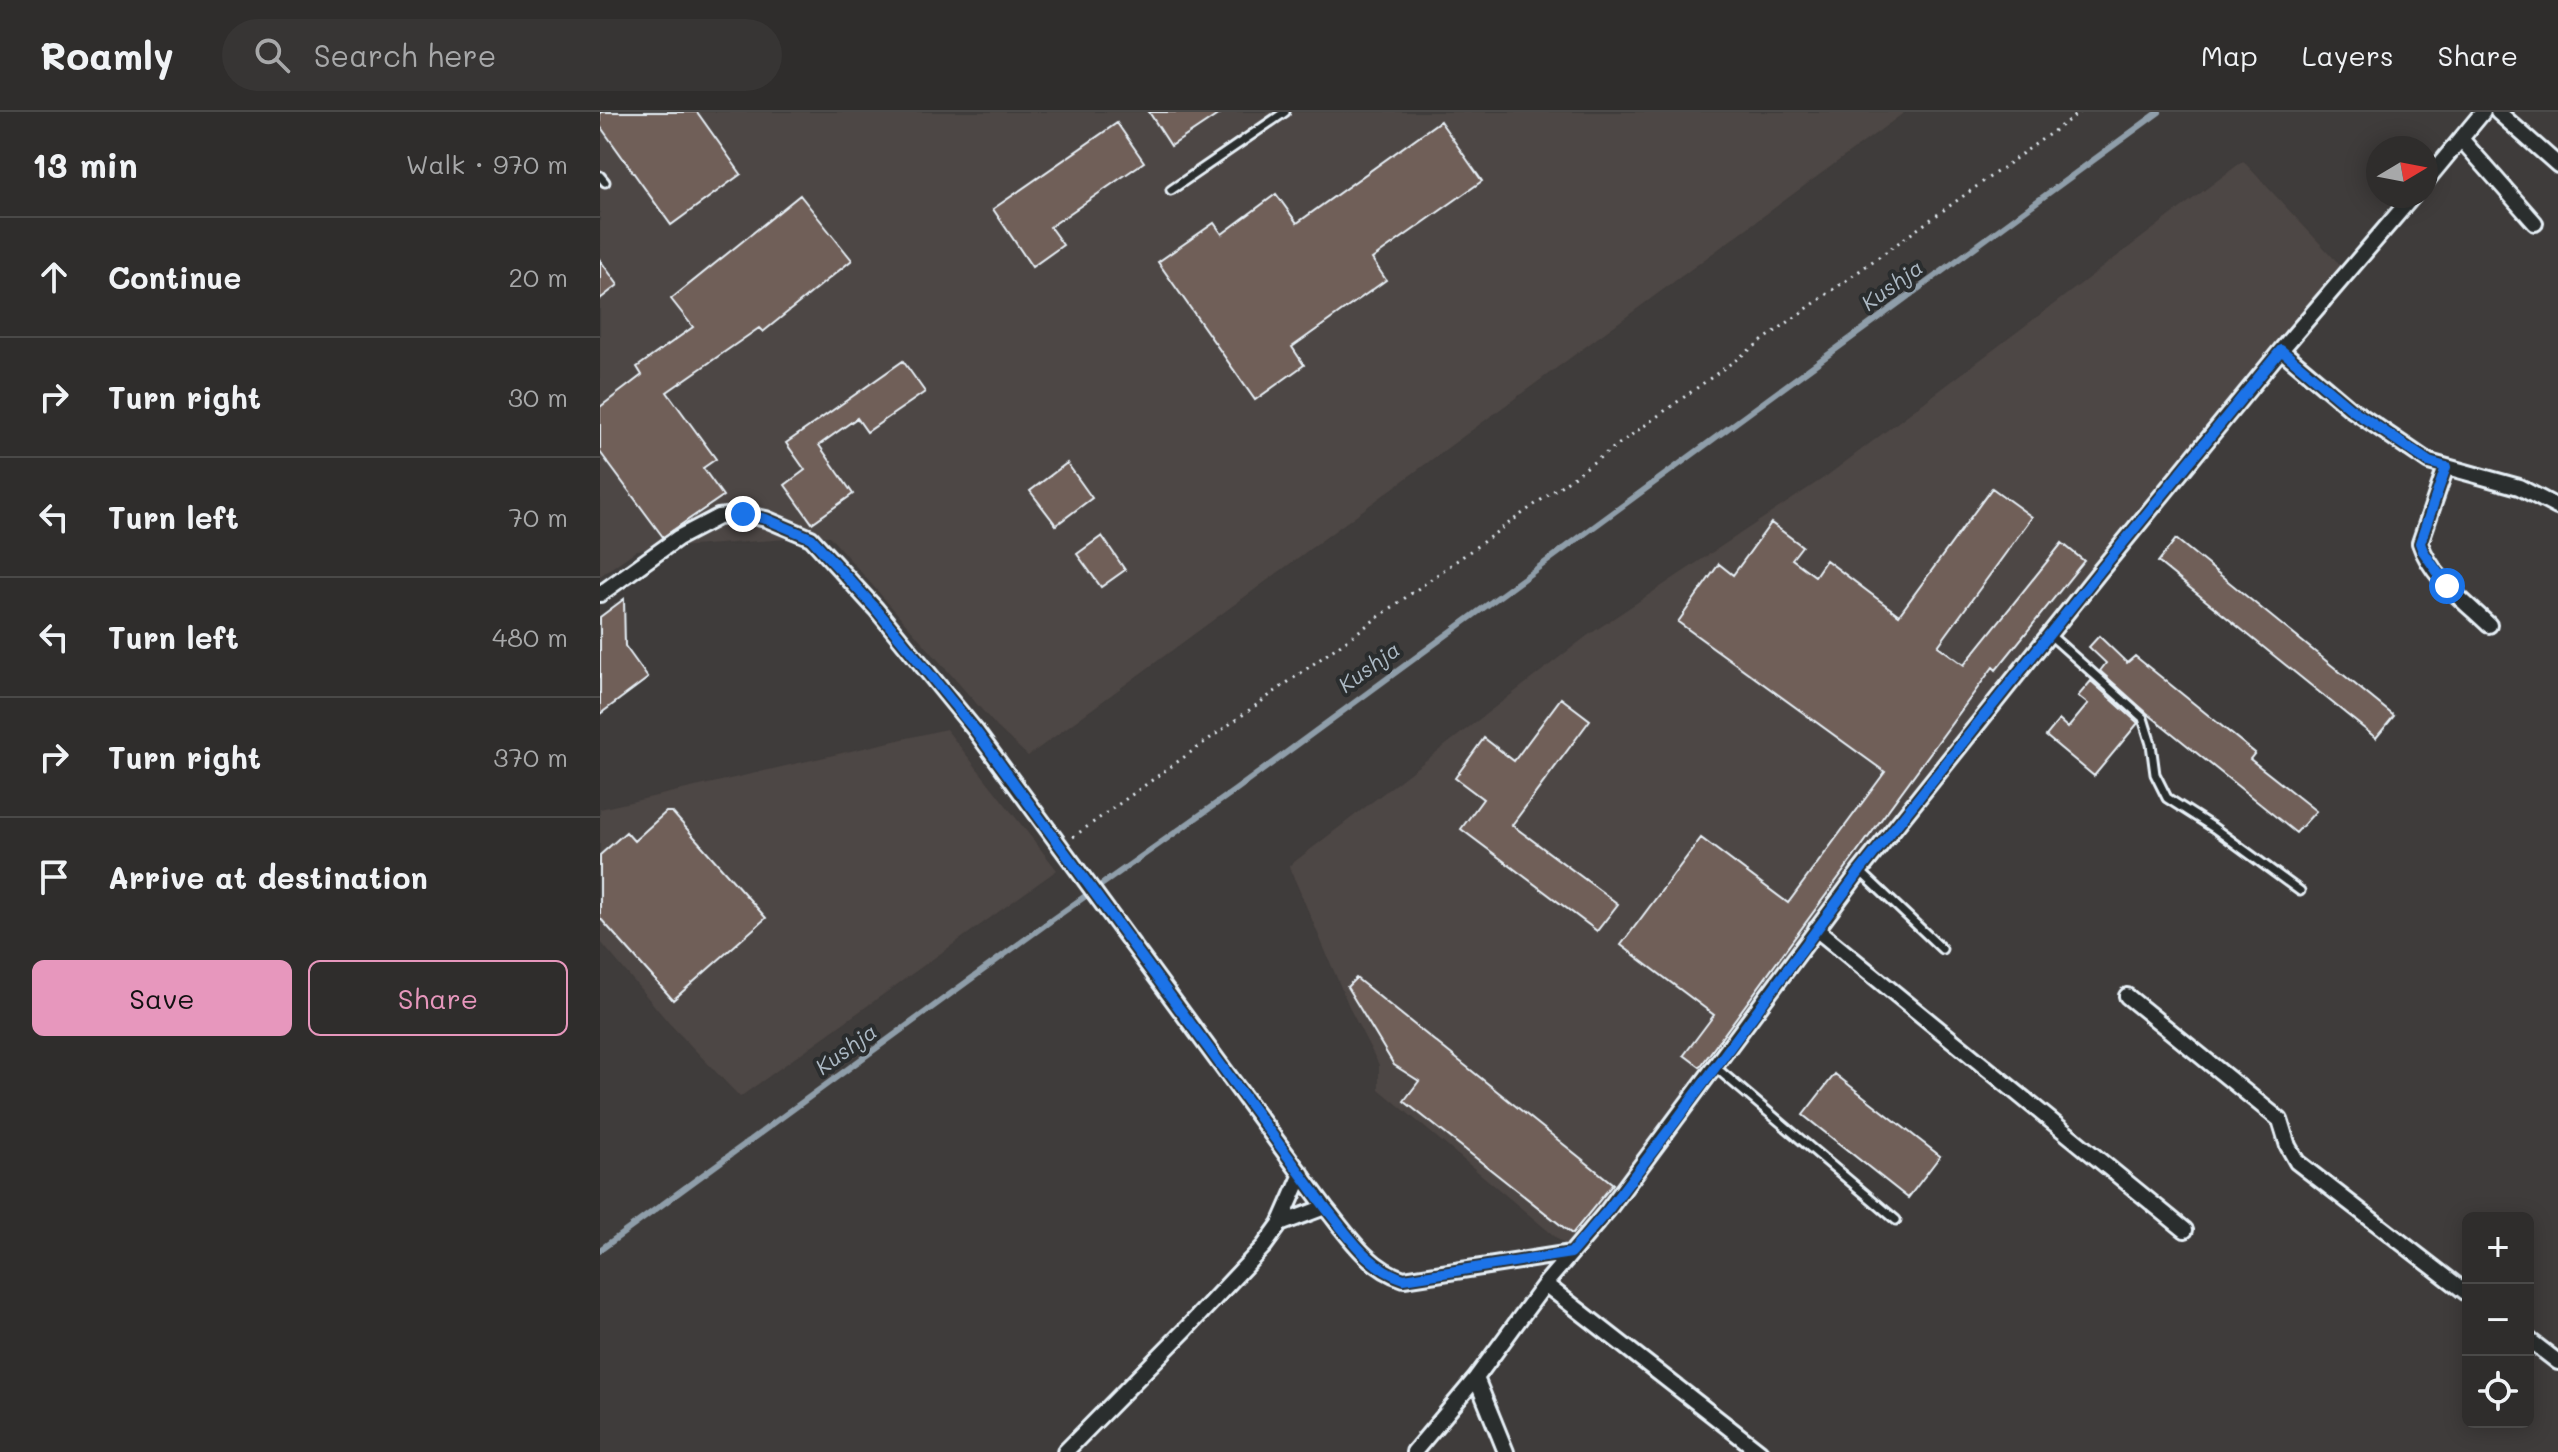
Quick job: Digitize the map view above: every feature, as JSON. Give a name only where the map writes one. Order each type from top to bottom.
[{"type":"street","points":[[2438,167],[2483,112]]},
{"type":"street","points":[[2498,112],[2558,165]]},
{"type":"street","points":[[2461,139],[2535,223]]},
{"type":"street","points":[[1414,1452],[1476,1378],[1545,1284],[1608,1210],[1860,871],[2100,571],[2281,350],[2403,208]]},
{"type":"street","points":[[2281,350],[2351,409],[2429,462],[2519,487],[2557,507]]},
{"type":"street","points":[[2446,467],[2420,543],[2447,586],[2489,625]]},
{"type":"street","points":[[600,594],[678,538],[718,517],[743,514],[766,519],[811,538],[876,609],[965,718],[1325,1207],[1368,1260],[1387,1274],[1404,1279],[1571,1253]]},
{"type":"street","points":[[1816,929],[2185,1230]]},
{"type":"street","points":[[2127,996],[2280,1120],[2297,1162],[2462,1289]]},
{"type":"street","points":[[1065,1452],[1264,1246],[1280,1224],[1302,1174]]},
{"type":"street","points":[[1280,1224],[1325,1207]]},
{"type":"street","points":[[1545,1284],[1760,1452]]},
{"type":"street","points":[[2534,1344],[2558,1362]]},
{"type":"street","points":[[1476,1378],[1506,1452]]},
{"type":"lane","points":[[1171,190],[1285,112]]},
{"type":"lane","points":[[2050,635],[2143,718],[2155,774],[2167,798],[2300,891]]},
{"type":"lane","points":[[1860,871],[1942,949]]},
{"type":"lane","points":[[1715,1067],[1896,1220]]},
{"type":"path","points":[[1061,846],[2080,112]]},
{"type":"shaded area","points":[[600,112],[1905,112],[1028,756],[997,727],[829,536],[637,550],[600,576]]},
{"type":"shaded area","points":[[2243,161],[2341,266],[2084,586],[1596,1219],[1565,1245],[1379,1089],[1379,1065],[1351,1011],[1289,866],[1587,636],[1828,475]]},
{"type":"shaded area","points":[[946,729],[1057,870],[740,1097],[669,1023],[600,941],[600,809]]},
{"type":"building","points":[[600,112],[697,112],[741,174],[671,225],[600,126]]},
{"type":"building","points":[[1149,112],[1222,112],[1171,146]]},
{"type":"building","points":[[1440,121],[1482,181],[1372,259],[1386,280],[1292,347],[1304,365],[1255,400],[1158,262],[1214,223],[1222,234],[1276,194],[1297,223]]},
{"type":"building","points":[[1117,123],[1144,162],[1050,227],[1063,245],[1032,267],[993,209]]},
{"type":"building","points":[[800,195],[852,260],[763,332],[759,328],[667,392],[716,459],[703,468],[723,496],[663,537],[600,452],[600,407],[642,375],[637,367],[693,327],[671,299]]},
{"type":"building","points":[[600,260],[618,285],[600,299]]},
{"type":"building","points":[[903,361],[925,392],[867,432],[857,418],[819,445],[853,494],[812,523],[785,485],[805,470],[786,443]]},
{"type":"building","points":[[1067,463],[1092,498],[1056,525],[1030,491]]},
{"type":"building","points":[[1992,488],[2032,517],[1938,646],[1964,665],[2062,543],[2084,561],[1996,670],[1993,667],[1700,1067],[1684,1055],[1714,1015],[1621,945],[1701,838],[1788,903],[1885,772],[1678,622],[1719,564],[1733,575],[1771,523],[1802,546],[1792,559],[1815,576],[1826,560],[1899,615]]},
{"type":"building","points":[[1102,536],[1125,570],[1101,587],[1077,554]]},
{"type":"building","points":[[2176,539],[2394,716],[2376,738],[2158,562]]},
{"type":"building","points":[[624,599],[625,646],[648,678],[600,714],[600,617]]},
{"type":"building","points":[[2099,636],[2127,663],[2135,656],[2255,753],[2250,759],[2316,811],[2296,833],[2147,713],[2100,671],[2106,663],[2089,647]]},
{"type":"building","points":[[2091,681],[2138,723],[2094,776],[2046,736],[2059,720],[2068,728],[2088,704],[2078,696]]},
{"type":"building","points":[[1561,698],[1590,720],[1512,825],[1618,904],[1597,931],[1461,829],[1483,799],[1455,778],[1484,738],[1514,761]]},
{"type":"building","points":[[666,812],[672,812],[766,918],[673,1000],[600,918],[600,855],[626,832],[634,841]]},
{"type":"building","points":[[1356,978],[1613,1184],[1572,1234],[1404,1101],[1419,1081],[1394,1065],[1347,987]]},
{"type":"building","points":[[1835,1074],[1940,1156],[1908,1198],[1803,1115]]},
{"type":"waterway","name":"Kushja","points":[[600,1250],[1053,919],[1234,791],[2159,112]]},
{"type":"route","points":[[743,514],[766,519],[811,538],[876,609],[975,730],[1325,1207],[1368,1260],[1387,1274],[1404,1279],[1571,1253],[1672,1126],[1860,871],[2281,350],[2351,409],[2429,462],[2446,467],[2420,543],[2447,586]]}]
